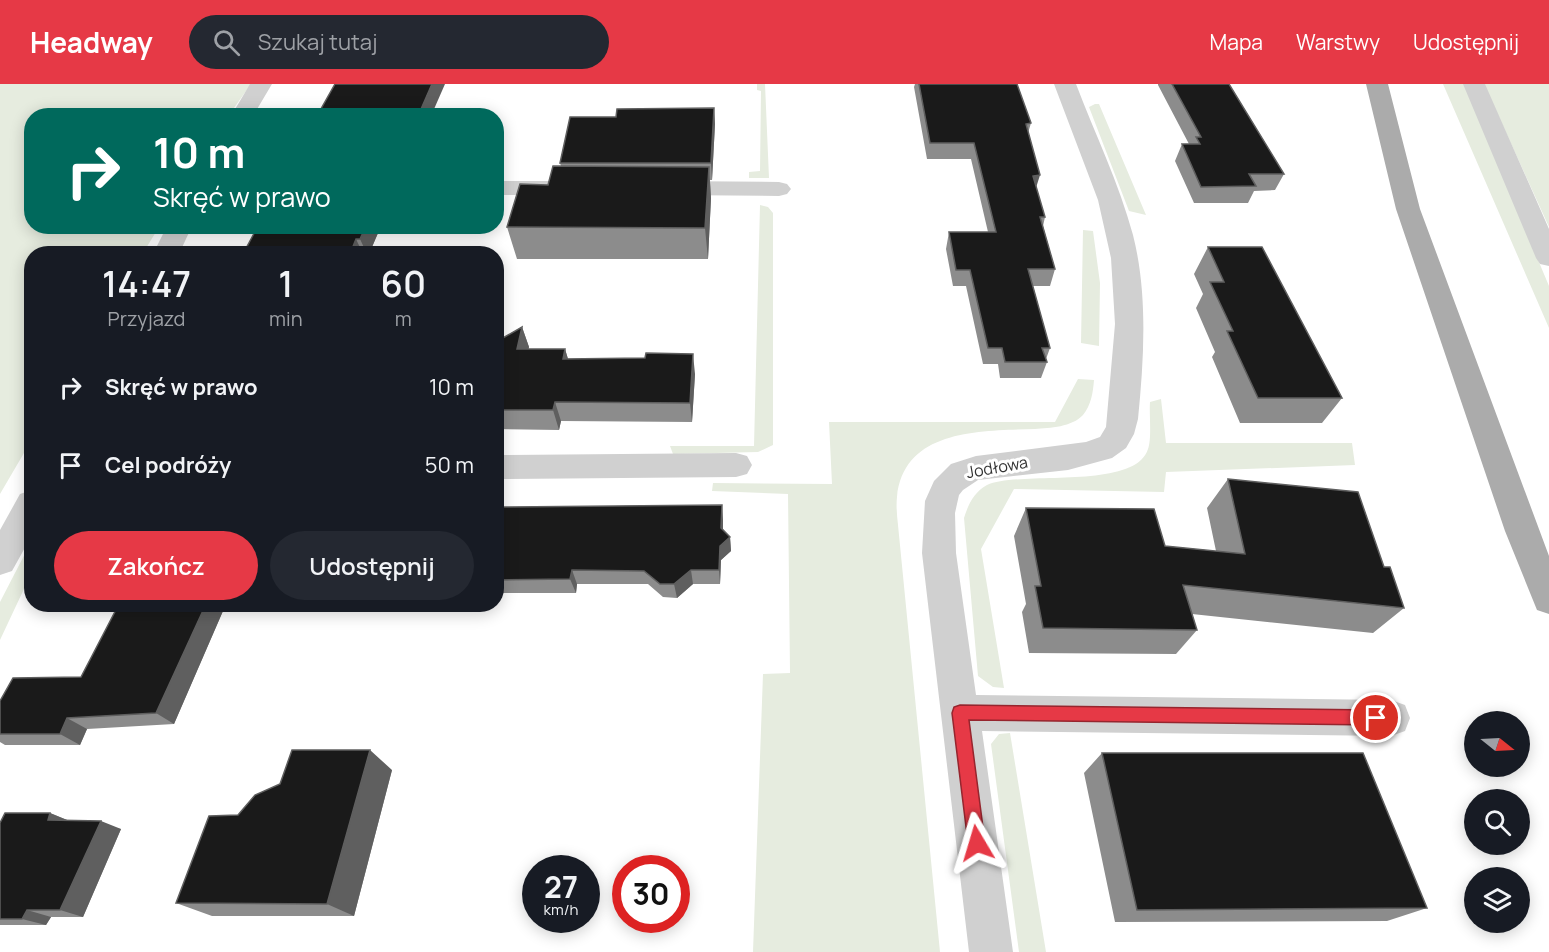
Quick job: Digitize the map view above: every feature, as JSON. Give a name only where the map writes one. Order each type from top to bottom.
[{"type":"main road","points":[[1377,84],[1408,209],[1518,520],[1549,599]]},
{"type":"street","points":[[247,108],[261,84]]},
{"type":"street","name":"Jodłowa","points":[[991,952],[939,553],[938,509],[949,482],[961,472],[976,468],[1094,453],[1112,445],[1120,430],[1124,410],[1128,306],[1121,242],[1115,215],[1065,84]]},
{"type":"street","points":[[1474,84],[1549,258]]},
{"type":"street","points":[[504,188],[582,188]]},
{"type":"street","points":[[646,188],[779,189]]},
{"type":"street","points":[[504,467],[736,465]]},
{"type":"street","points":[[0,561],[24,518]]},
{"type":"street","points":[[960,713],[1391,718]]},
{"type":"shaded area","points":[[0,84],[251,84],[234,108],[24,108],[24,234],[155,234],[147,246],[24,246],[24,453],[0,494]]},
{"type":"shaded area","points":[[757,84],[765,84],[769,178],[749,178],[749,172],[760,171],[761,91],[757,90]]},
{"type":"shaded area","points":[[1443,84],[1464,84],[1549,286],[1549,328]]},
{"type":"shaded area","points":[[1484,84],[1549,84],[1549,227]]},
{"type":"shaded area","points":[[1099,104],[1146,215],[1129,211],[1089,107]]},
{"type":"shaded area","points":[[760,205],[768,207],[773,213],[773,445],[758,452],[673,454],[670,446],[754,446]]},
{"type":"shaded area","points":[[1083,230],[1093,231],[1100,283],[1099,346],[1081,343]]},
{"type":"shaded area","points":[[1078,379],[1094,380],[1090,403],[1078,419],[1054,427],[970,433],[930,446],[914,458],[903,474],[897,497],[897,518],[940,952],[753,952],[763,674],[790,673],[788,494],[712,491],[713,483],[832,484],[829,422],[1055,422]]},
{"type":"shaded area","points":[[1161,399],[1166,443],[1352,443],[1355,465],[1166,472],[1164,492],[1014,489],[981,549],[1004,688],[993,687],[978,676],[964,518],[972,499],[987,485],[1003,481],[1100,475],[1122,470],[1139,462],[1149,444],[1150,402]]},
{"type":"shaded area","points":[[24,556],[24,589],[0,640],[0,602]]},
{"type":"shaded area","points":[[1010,733],[1046,952],[1019,952],[991,744],[999,734]]},
{"type":"building","points":[[335,84],[432,84],[422,108],[322,108]]},
{"type":"building","points":[[919,84],[1017,84],[1031,123],[1026,124],[1040,175],[1033,176],[1045,217],[1040,217],[1055,269],[1028,269],[1050,348],[1042,348],[1047,362],[1005,362],[1002,348],[988,348],[970,270],[956,270],[949,232],[996,232],[974,143],[930,143]]},
{"type":"building","points":[[1172,84],[1229,84],[1284,174],[1249,174],[1256,186],[1201,187],[1182,144],[1200,144],[1196,137],[1201,137]]},
{"type":"building","points":[[714,108],[711,163],[560,163],[570,117],[616,117],[617,109]]},
{"type":"building","points":[[553,166],[709,167],[705,228],[507,227],[520,184],[548,185]]},
{"type":"building","points":[[254,234],[362,234],[360,239],[356,239],[353,246],[247,246]]},
{"type":"building","points":[[1208,247],[1262,247],[1342,398],[1258,398],[1227,331],[1233,331],[1210,282],[1224,282]]},
{"type":"building","points":[[522,327],[517,349],[565,349],[563,359],[645,358],[646,353],[693,354],[690,403],[555,402],[553,410],[504,410],[504,337]]},
{"type":"building","points":[[1228,479],[1358,492],[1384,567],[1390,567],[1404,608],[1183,585],[1197,630],[1043,628],[1035,586],[1041,586],[1026,508],[1154,509],[1165,546],[1245,554]]},
{"type":"building","points":[[722,505],[721,528],[730,537],[720,546],[719,570],[691,570],[674,584],[660,584],[644,571],[572,570],[570,579],[504,580],[504,507]]},
{"type":"building","points":[[115,612],[202,612],[156,713],[67,718],[60,734],[0,734],[0,701],[13,678],[81,677]]},
{"type":"building","points":[[292,750],[370,750],[327,904],[176,903],[209,816],[238,815],[255,795],[280,784]]},
{"type":"building","points":[[1102,753],[1363,753],[1427,908],[1137,910]]},
{"type":"building","points":[[5,813],[50,813],[48,820],[101,821],[60,910],[27,910],[22,919],[0,919],[0,823]]},
{"type":"route","points":[[977,843],[960,713],[1376,718]]}]
